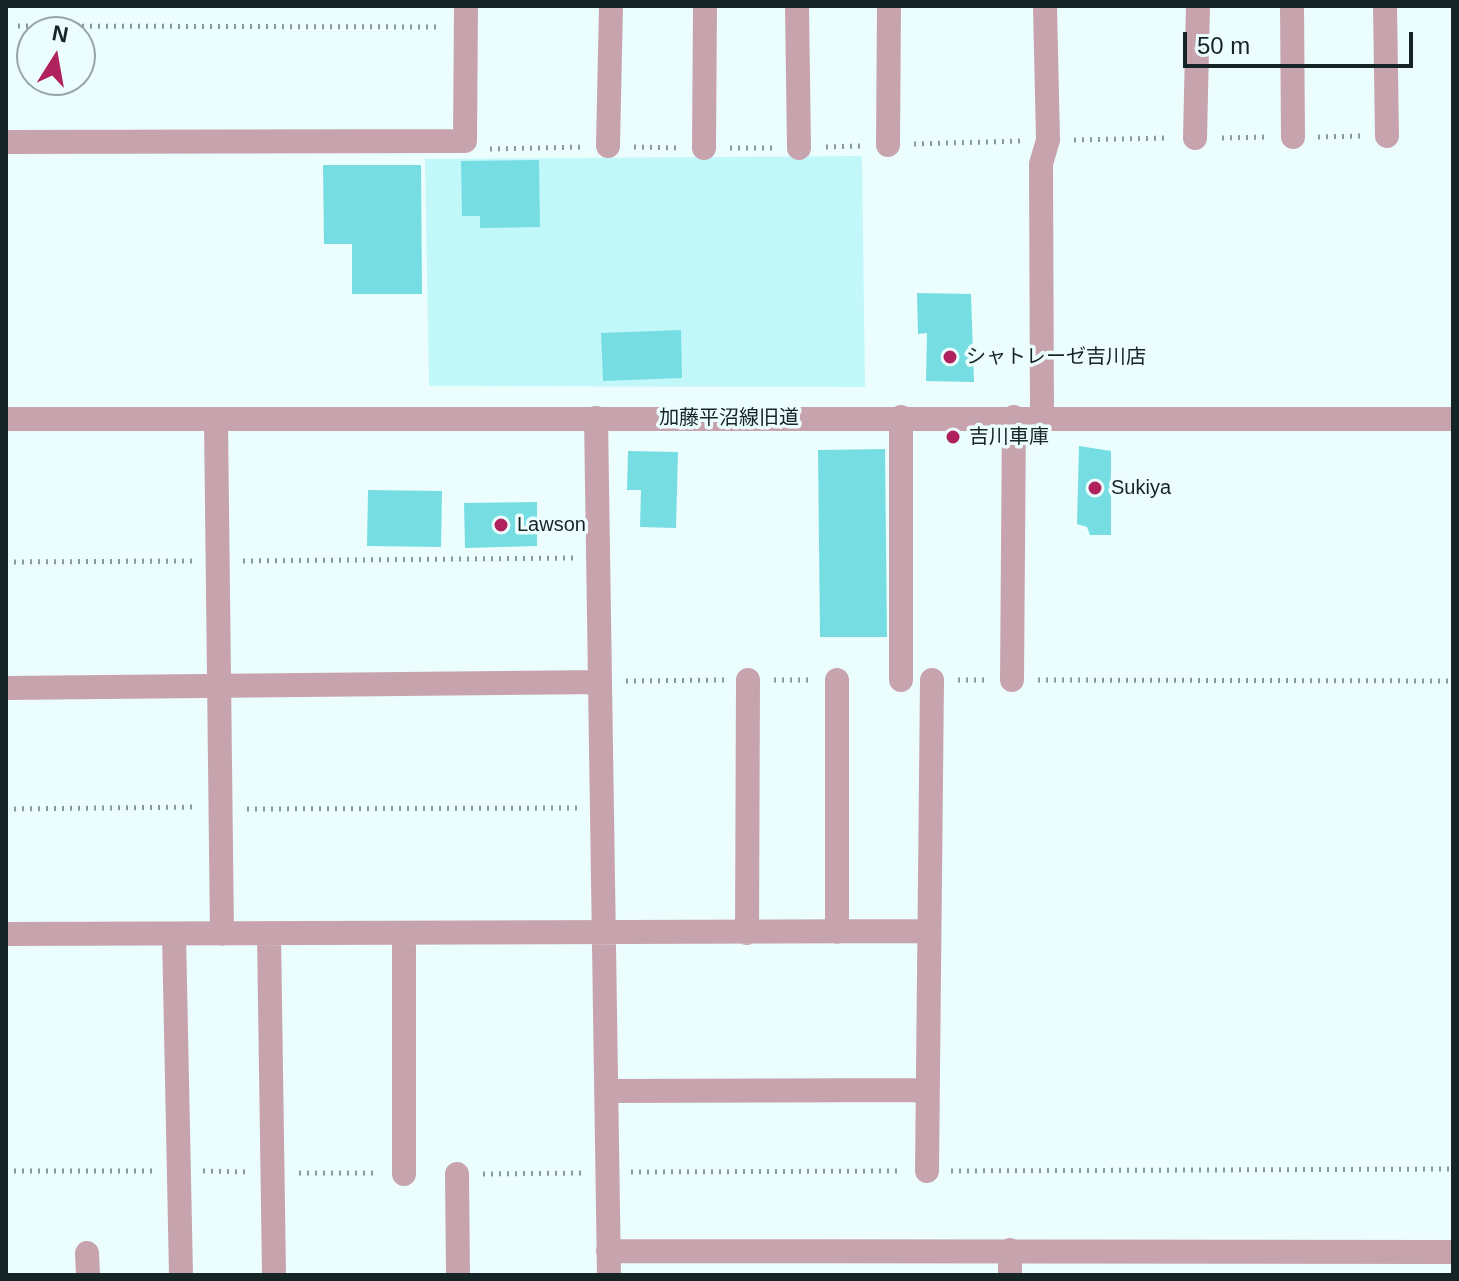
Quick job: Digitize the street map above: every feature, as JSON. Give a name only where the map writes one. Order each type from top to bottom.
[{"type":"street","points":[[608,146],[611,6]]},
{"type":"street","points":[[704,148],[705,6]]},
{"type":"street","points":[[797,6],[799,148]]},
{"type":"street","points":[[888,145],[889,6]]},
{"type":"street","points":[[1042,416],[1041,164],[1048,140],[1045,6]]},
{"type":"street","points":[[1195,138],[1198,6]]},
{"type":"street","points":[[1292,6],[1293,137]]},
{"type":"street","points":[[1385,6],[1387,136]]},
{"type":"street","points":[[6,142],[465,141],[466,16]]},
{"type":"street","name":"加藤平沼線旧道","points":[[6,419],[216,421],[1042,416],[1453,419]]},
{"type":"street","points":[[901,417],[901,680]]},
{"type":"street","points":[[1012,680],[1014,417]]},
{"type":"street","points":[[596,418],[609,1263],[1010,1250],[1453,1252]]},
{"type":"street","points":[[216,421],[222,934]]},
{"type":"street","points":[[747,933],[748,680]]},
{"type":"street","points":[[837,680],[837,932]]},
{"type":"street","points":[[927,1171],[925,1090],[932,680]]},
{"type":"street","points":[[6,688],[600,682]]},
{"type":"street","points":[[6,934],[928,931]]},
{"type":"street","points":[[174,934],[181,1275]]},
{"type":"street","points":[[269,934],[274,1275]]},
{"type":"street","points":[[404,934],[404,1174]]},
{"type":"street","points":[[606,1091],[925,1090]]},
{"type":"street","points":[[457,1174],[458,1275]]},
{"type":"street","points":[[1010,1250],[1010,1275]]},
{"type":"path","points":[[96,24],[466,16]]},
{"type":"path","points":[[465,141],[473,150],[608,146],[799,148],[1048,140],[1387,136]]},
{"type":"path","points":[[6,562],[599,558]]},
{"type":"path","points":[[6,809],[602,808]]},
{"type":"path","points":[[457,1174],[1453,1169]]},
{"type":"path","points":[[6,1171],[404,1174]]},
{"type":"shaded area","points":[[862,156],[865,387],[429,386],[425,159]]},
{"type":"building","points":[[539,160],[540,227],[480,228],[480,216],[462,216],[461,161]]},
{"type":"building","points":[[323,165],[421,165],[422,294],[352,294],[352,244],[324,244]]},
{"type":"building","name":"シャトレーゼ吉川店","points":[[917,293],[971,294],[974,382],[926,381],[927,333],[918,334]]},
{"type":"building","points":[[681,330],[682,378],[603,381],[601,333]]},
{"type":"building","name":"Sukiya","points":[[1079,446],[1111,451],[1111,535],[1090,535],[1087,527],[1077,524]]},
{"type":"building","points":[[885,449],[887,637],[820,637],[818,450]]},
{"type":"building","points":[[628,451],[678,452],[676,528],[640,527],[641,490],[627,490]]},
{"type":"building","points":[[368,490],[442,491],[441,547],[367,546]]},
{"type":"building","name":"Lawson","points":[[537,502],[537,546],[465,548],[464,503]]},
{"type":"place","name":"シャトレーゼ吉川店","points":[[950,357]]},
{"type":"place","name":"吉川車庫","points":[[953,437]]},
{"type":"place","name":"Sukiya","points":[[1095,488]]},
{"type":"place","name":"Lawson","points":[[501,525]]}]
